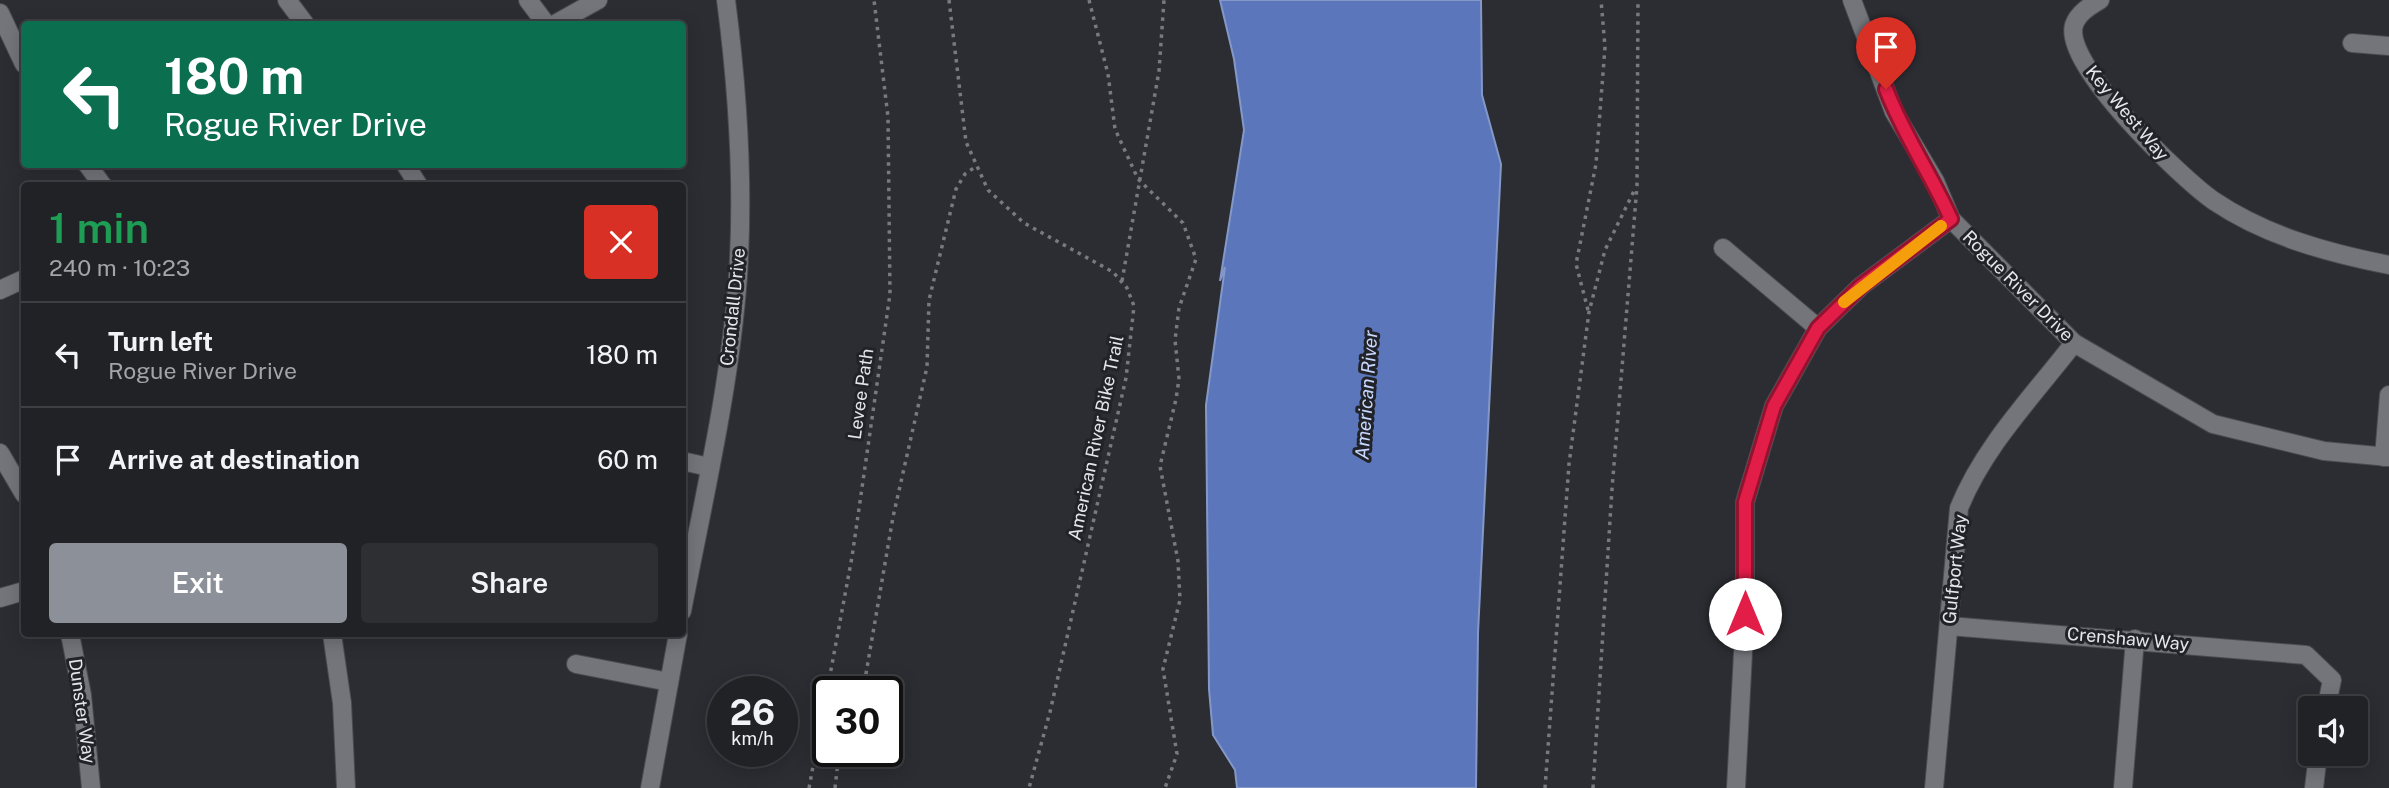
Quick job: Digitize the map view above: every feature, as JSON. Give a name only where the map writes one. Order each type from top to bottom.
[{"type":"street","points":[[287,0],[303,21]]},
{"type":"street","points":[[528,0],[544,21]]},
{"type":"street","points":[[560,21],[598,0]]},
{"type":"street","name":"Crondall Drive","points":[[686,590],[729,358],[741,217],[736,75],[726,0]]},
{"type":"street","name":"Rogue River Drive","points":[[1852,0],[1894,112],[1935,181],[1951,219],[2074,343],[2213,424],[2324,451],[2386,457]]},
{"type":"street","name":"Key West Way","points":[[2100,0],[2085,9],[2073,26],[2076,52],[2159,156],[2215,201],[2281,235],[2329,253],[2389,265]]},
{"type":"street","points":[[0,13],[21,58]]},
{"type":"street","points":[[2351,43],[2389,46]]},
{"type":"street","points":[[1736,788],[1745,614],[1745,502],[1774,406],[1818,328],[1861,286],[1951,219]]},
{"type":"street","points":[[1723,248],[1818,328]]},
{"type":"street","points":[[0,290],[21,280]]},
{"type":"street","name":"Gulfport Way","points":[[1934,788],[1959,508],[1970,481],[1986,456],[2074,343]]},
{"type":"street","points":[[2386,457],[2389,394]]},
{"type":"street","points":[[0,453],[21,489]]},
{"type":"street","points":[[686,462],[709,467]]},
{"type":"street","points":[[0,598],[21,592]]},
{"type":"street","name":"Crenshaw Way","points":[[1949,626],[2135,639],[2306,655],[2332,680],[2329,696]]},
{"type":"street","name":"Dunster Way","points":[[71,637],[82,695],[91,788]]},
{"type":"street","points":[[332,637],[342,703],[346,788]]},
{"type":"street","points":[[650,788],[678,637]]},
{"type":"street","points":[[2123,788],[2135,639]]},
{"type":"street","points":[[576,664],[670,682]]},
{"type":"street","points":[[2314,788],[2317,766]]},
{"type":"path","name":"Levee Path","points":[[808,788],[852,557],[890,294],[888,117],[874,0]]},
{"type":"path","points":[[949,0],[962,125],[975,167],[1000,205],[1024,223],[1100,263],[1122,281]]},
{"type":"path","points":[[1089,0],[1108,74],[1115,129],[1138,179],[1183,223],[1196,259],[1179,308],[1175,340],[1179,379],[1160,466],[1178,561],[1180,600],[1163,669],[1177,754],[1165,788]]},
{"type":"path","points":[[1122,281],[1159,71],[1164,0]]},
{"type":"path","points":[[1589,312],[1576,264],[1595,164],[1605,47],[1601,0]]},
{"type":"path","points":[[1593,788],[1612,489],[1637,186],[1638,0]]},
{"type":"path","points":[[866,676],[893,517],[927,367],[929,300],[956,189],[965,174],[975,167]]},
{"type":"path","points":[[1545,788],[1569,464],[1589,312],[1605,250],[1637,186]]},
{"type":"path","name":"American River Bike Trail","points":[[1029,788],[1050,712],[1126,378],[1134,306],[1122,281]]},
{"type":"path","points":[[835,788],[837,767]]},
{"type":"water","name":"American River","points":[[1220,0],[1481,0],[1482,95],[1501,164],[1478,633],[1476,788],[1237,788],[1235,770],[1213,735],[1209,689],[1206,405],[1225,267],[1220,281],[1244,130],[1234,59]]},
{"type":"slow traffic","points":[[1844,302],[1861,286],[1941,226]]},
{"type":"route","points":[[1745,614],[1745,502],[1774,406],[1800,356],[1818,328],[1861,286],[1951,219],[1935,181],[1894,112],[1886,89]]}]
